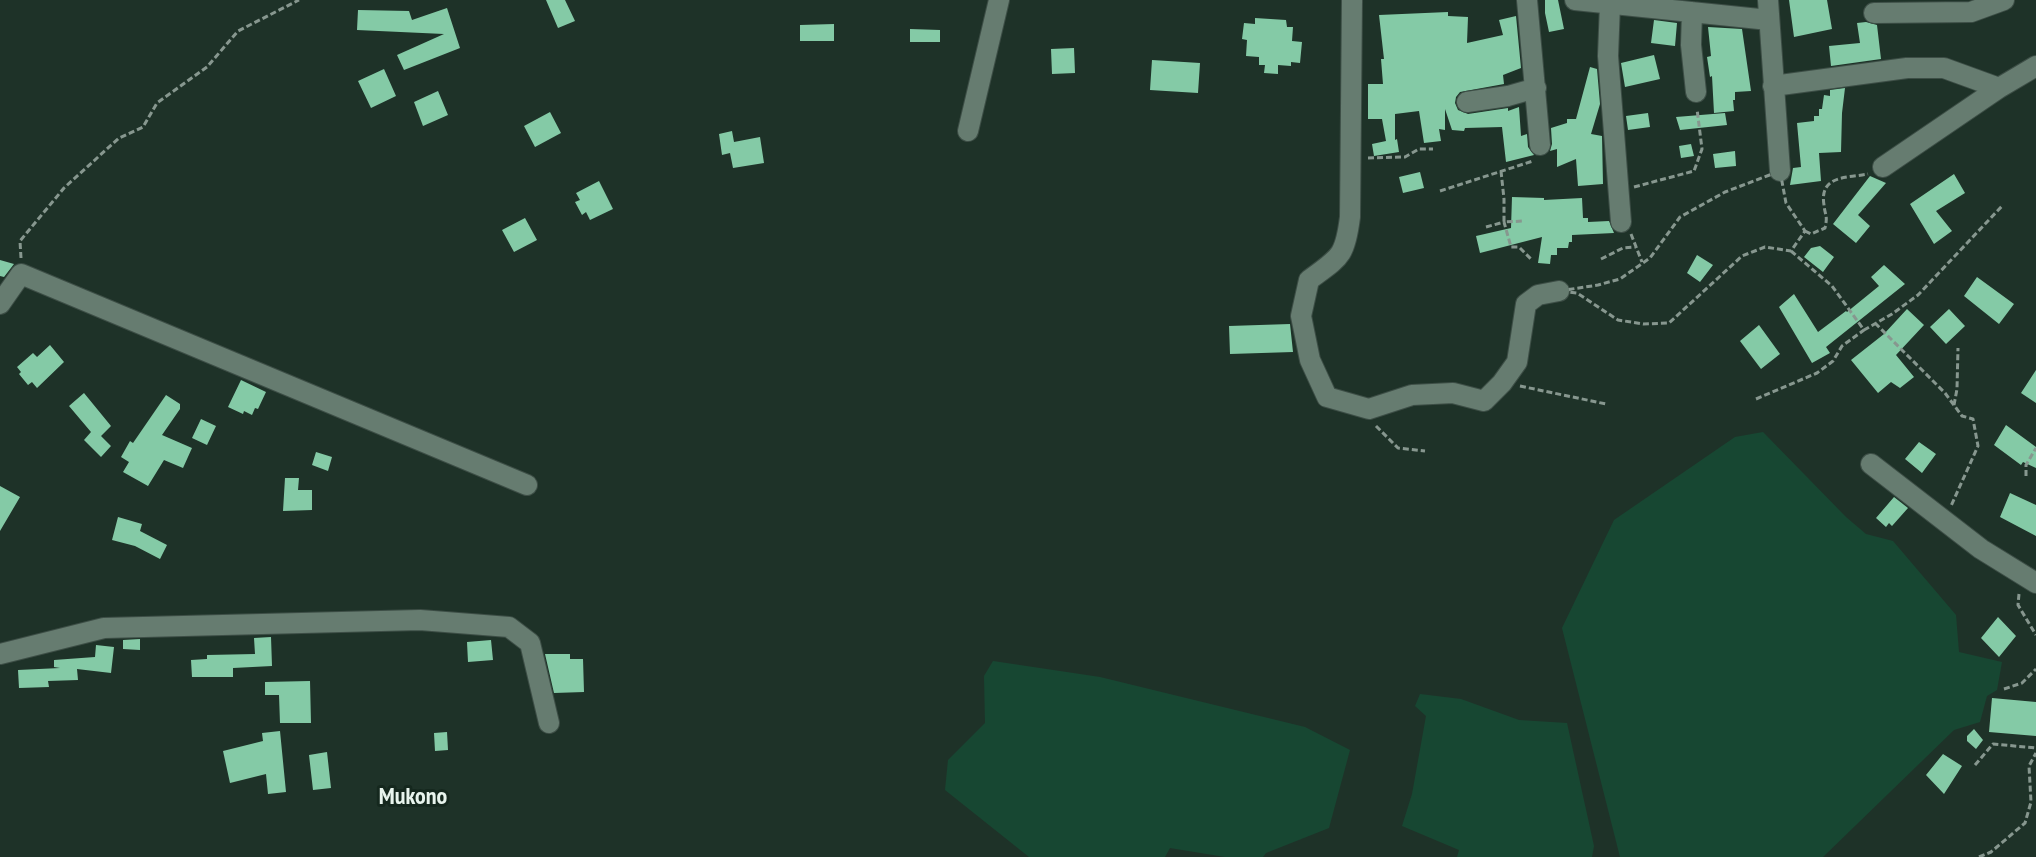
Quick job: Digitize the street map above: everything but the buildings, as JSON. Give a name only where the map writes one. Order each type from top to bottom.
[{"type":"street","points":[[968,131],[999,0]]},
{"type":"street","points":[[1352,0],[1350,217],[1347,243],[1339,258],[1309,280],[1301,316],[1310,360],[1326,397],[1369,409],[1412,395],[1453,393],[1484,401],[1502,383],[1517,362],[1526,304],[1538,295],[1559,291]]},
{"type":"street","points":[[1527,0],[1540,145]]},
{"type":"street","points":[[1575,0],[1769,20]]},
{"type":"street","points":[[1767,0],[1780,171]]},
{"type":"street","points":[[1874,13],[1971,12],[2004,0]]},
{"type":"street","points":[[1610,4],[1608,56],[1621,222]]},
{"type":"street","points":[[1692,12],[1691,45],[1695,92]]},
{"type":"street","points":[[1883,167],[1999,88],[2036,66]]},
{"type":"street","points":[[1773,86],[1907,68],[1944,68],[1999,88]]},
{"type":"street","points":[[1467,102],[1508,96],[1536,88]]},
{"type":"street","points":[[0,304],[21,274],[527,485]]},
{"type":"street","points":[[1871,464],[1981,549],[2029,579]]},
{"type":"street","points":[[0,654],[104,628],[420,620],[509,627],[530,643],[549,723]]},
{"type":"path","points":[[21,274],[20,241],[64,188],[119,138],[143,127],[157,103],[207,67],[238,31],[299,0]]},
{"type":"path","points":[[1618,192],[1694,171],[1702,149],[1695,92]]},
{"type":"path","points":[[1440,191],[1537,160],[1540,145]]},
{"type":"path","points":[[1351,158],[1405,157],[1419,149],[1433,149]]},
{"type":"path","points":[[1559,291],[1620,279],[1650,258],[1680,216],[1725,192],[1780,171],[1786,203],[1805,231],[1811,234],[1825,228],[1828,216],[1823,204],[1826,186],[1833,179],[1868,174],[1883,167]]},
{"type":"path","points":[[1501,171],[1504,222],[1511,247],[1520,247],[1532,259]]},
{"type":"path","points":[[1756,399],[1817,373],[1833,361],[1842,346],[1918,295],[2003,205]]},
{"type":"path","points":[[1485,227],[1504,222],[1524,221]]},
{"type":"path","points":[[1621,222],[1629,228],[1642,262]]},
{"type":"path","points":[[1791,251],[1805,231]]},
{"type":"path","points":[[1601,259],[1623,248],[1636,247]]},
{"type":"path","points":[[1559,291],[1577,293],[1618,321],[1643,324],[1669,323],[1742,256],[1765,248],[1791,251],[1832,286],[1863,330]]},
{"type":"path","points":[[1875,323],[1919,366],[1962,416],[1973,419],[1978,446],[1945,521]]},
{"type":"path","points":[[1954,405],[1957,388],[1958,348]]},
{"type":"path","points":[[1502,383],[1606,404]]},
{"type":"path","points":[[1369,409],[1373,424],[1398,448],[1425,451]]},
{"type":"path","points":[[2026,476],[2026,465],[2036,448]]},
{"type":"path","points":[[2029,579],[2018,605],[2036,635]]},
{"type":"path","points":[[2004,689],[2022,683],[2036,669]]},
{"type":"path","points":[[1975,765],[1993,744],[2036,750],[2029,766],[2031,802],[2025,823],[1991,852],[1979,857]]},
{"type":"green space","points":[[1763,432],[1846,517],[1866,534],[1893,541],[1956,615],[1959,652],[2002,662],[1997,690],[1987,696],[1980,722],[1954,730],[1823,857],[1620,857],[1562,628],[1614,520],[1735,437]]},
{"type":"green space","points":[[993,661],[1100,677],[1305,727],[1350,750],[1329,828],[1266,853],[1263,857],[1225,857],[1170,848],[1165,857],[1029,857],[945,790],[948,760],[985,723],[984,676]]},
{"type":"green space","points":[[1420,694],[1461,699],[1519,720],[1567,723],[1594,846],[1592,857],[1457,857],[1459,850],[1402,826],[1412,794],[1426,716],[1415,706]]},
{"type":"district","name":"Mukono","points":[[413,797]]}]
